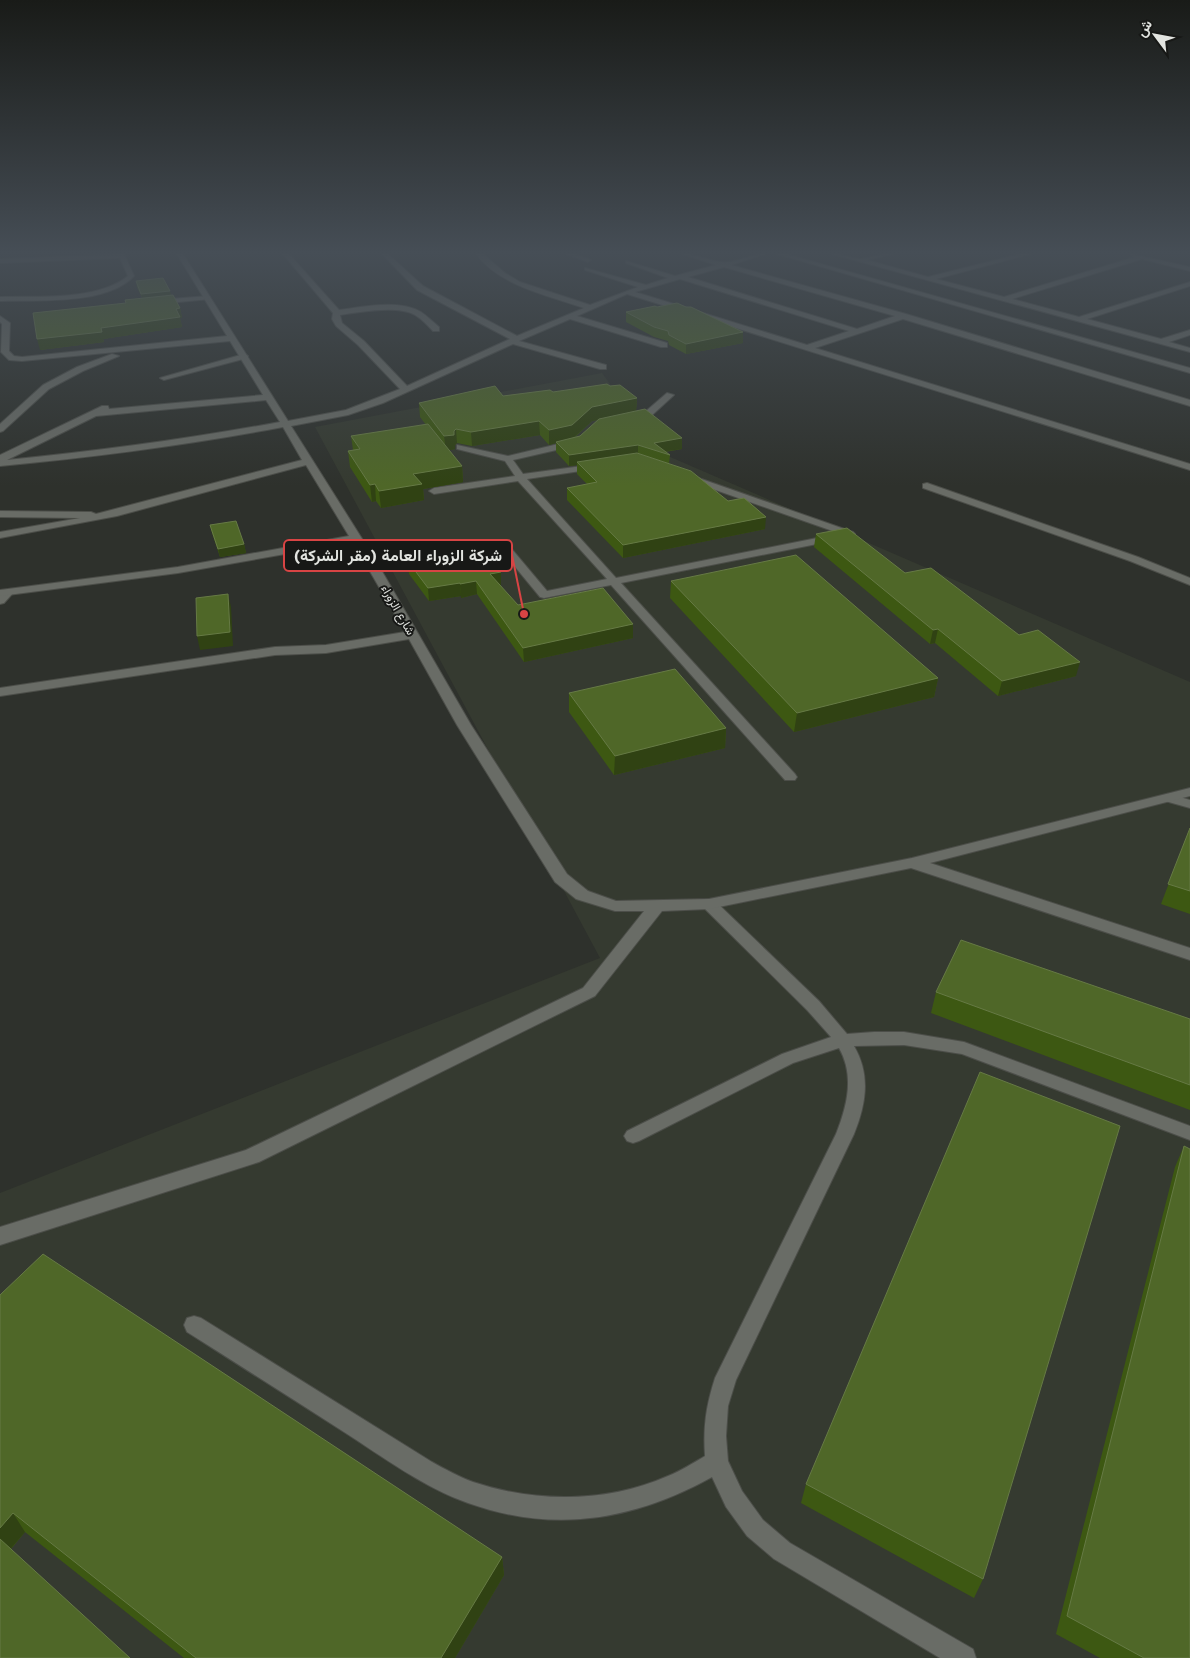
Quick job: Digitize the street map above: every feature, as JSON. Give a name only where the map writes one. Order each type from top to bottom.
[{"type":"street","points":[[3,331],[7,355],[12,358],[34,359],[52,364],[142,346],[233,338]]},
{"type":"street","name":"شارع الزوراء","points":[[229,331],[370,561],[464,725],[560,878],[582,895],[614,906],[708,904],[912,863],[1190,792]]},
{"type":"street","points":[[348,331],[405,390]]},
{"type":"street","points":[[498,331],[514,340],[603,367]]},
{"type":"street","points":[[0,463],[88,455],[227,435],[348,412],[380,401],[533,331]]},
{"type":"street","points":[[619,331],[664,345]]},
{"type":"street","points":[[754,331],[1091,434],[1190,467]]},
{"type":"street","points":[[807,348],[855,331]]},
{"type":"street","points":[[954,331],[1190,403]]},
{"type":"street","points":[[1055,331],[1190,371]]},
{"type":"street","points":[[1123,331],[1190,350]]},
{"type":"street","points":[[1161,342],[1190,332]]},
{"type":"street","points":[[0,429],[46,387],[80,368],[142,346]]},
{"type":"street","points":[[0,363],[34,359]]},
{"type":"street","points":[[46,387],[52,364]]},
{"type":"street","points":[[96,413],[270,397]]},
{"type":"street","points":[[0,459],[115,402]]},
{"type":"street","points":[[0,535],[72,524],[188,495],[308,461]]},
{"type":"street","points":[[926,486],[1134,558],[1190,582]]},
{"type":"street","points":[[0,514],[28,512],[102,515]]},
{"type":"street","points":[[3,596],[268,556],[356,538]]},
{"type":"street","points":[[0,692],[275,651],[326,649],[412,635]]},
{"type":"street","points":[[912,863],[1190,954]]},
{"type":"street","points":[[0,1236],[252,1156],[589,992],[657,906]]},
{"type":"lane","points":[[164,378],[244,356]]},
{"type":"lane","points":[[621,420],[648,414],[670,396]]},
{"type":"lane","points":[[460,448],[508,459],[576,443],[582,437]]},
{"type":"lane","points":[[508,459],[520,477],[790,777]]},
{"type":"lane","points":[[434,491],[608,464]]},
{"type":"lane","points":[[370,561],[428,547],[500,543],[544,595],[850,534],[684,476]]},
{"type":"lane","points":[[1170,798],[1190,804]]},
{"type":"lane","points":[[708,904],[823,1016],[843,1041],[854,1063],[858,1087],[855,1111],[726,1378],[717,1406],[715,1436],[717,1462],[734,1499],[755,1528],[782,1551],[964,1658]]},
{"type":"lane","points":[[633,1136],[786,1059],[814,1048],[843,1041],[872,1038],[933,1041],[964,1048],[1190,1133]]},
{"type":"lane","points":[[194,1325],[424,1470],[469,1492],[511,1503],[571,1509],[624,1502],[673,1486],[717,1462]]},
{"type":"shaded area","points":[[602,373],[661,453],[1190,682],[1190,1658],[0,1658],[0,1193],[600,958],[315,427]]},
{"type":"building","points":[[36,331],[102,332],[37,339]]},
{"type":"building","points":[[668,331],[743,332],[686,344],[669,335]]},
{"type":"building","points":[[607,384],[610,386],[620,385],[637,398],[592,407],[572,425],[549,430],[539,421],[471,432],[456,429],[454,435],[444,436],[419,403],[495,386],[503,396],[550,390],[553,392]]},
{"type":"building","points":[[645,409],[682,438],[654,443],[670,455],[638,445],[569,455],[556,442],[580,436],[599,419]]},
{"type":"building","points":[[428,424],[462,466],[413,474],[422,484],[379,491],[375,484],[370,485],[348,451],[360,449],[351,436]]},
{"type":"building","points":[[637,453],[691,471],[728,501],[744,498],[766,517],[623,545],[567,488],[597,482],[577,462]]},
{"type":"building","points":[[236,521],[244,544],[218,549],[210,525]]},
{"type":"building","points":[[847,528],[905,573],[931,568],[1019,635],[1038,630],[1080,662],[1002,681],[938,629],[933,630],[816,534]]},
{"type":"building","points":[[472,545],[476,549],[481,548],[501,572],[490,574],[518,605],[603,588],[633,624],[523,648],[476,581],[428,588],[407,560]]},
{"type":"building","points":[[796,555],[938,678],[797,713],[671,581]]},
{"type":"building","points":[[228,594],[230,632],[197,636],[196,598]]},
{"type":"building","points":[[675,669],[726,728],[615,756],[569,693]]},
{"type":"building","points":[[1190,828],[1190,891],[1168,884]]},
{"type":"building","points":[[961,940],[1190,1019],[1190,1085],[936,992]]},
{"type":"building","points":[[980,1072],[1120,1126],[983,1579],[806,1484]]},
{"type":"building","points":[[1184,1146],[1190,1149],[1190,1658],[1144,1658],[1067,1616]]},
{"type":"building","points":[[43,1254],[502,1557],[441,1658],[196,1658],[13,1513],[0,1528],[0,1295]]},
{"type":"building","points":[[0,1539],[130,1658],[0,1658]]},
{"type":"place","name":"شركة الزوراء العامة (مقر الشركة)","points":[[524,614]]}]
